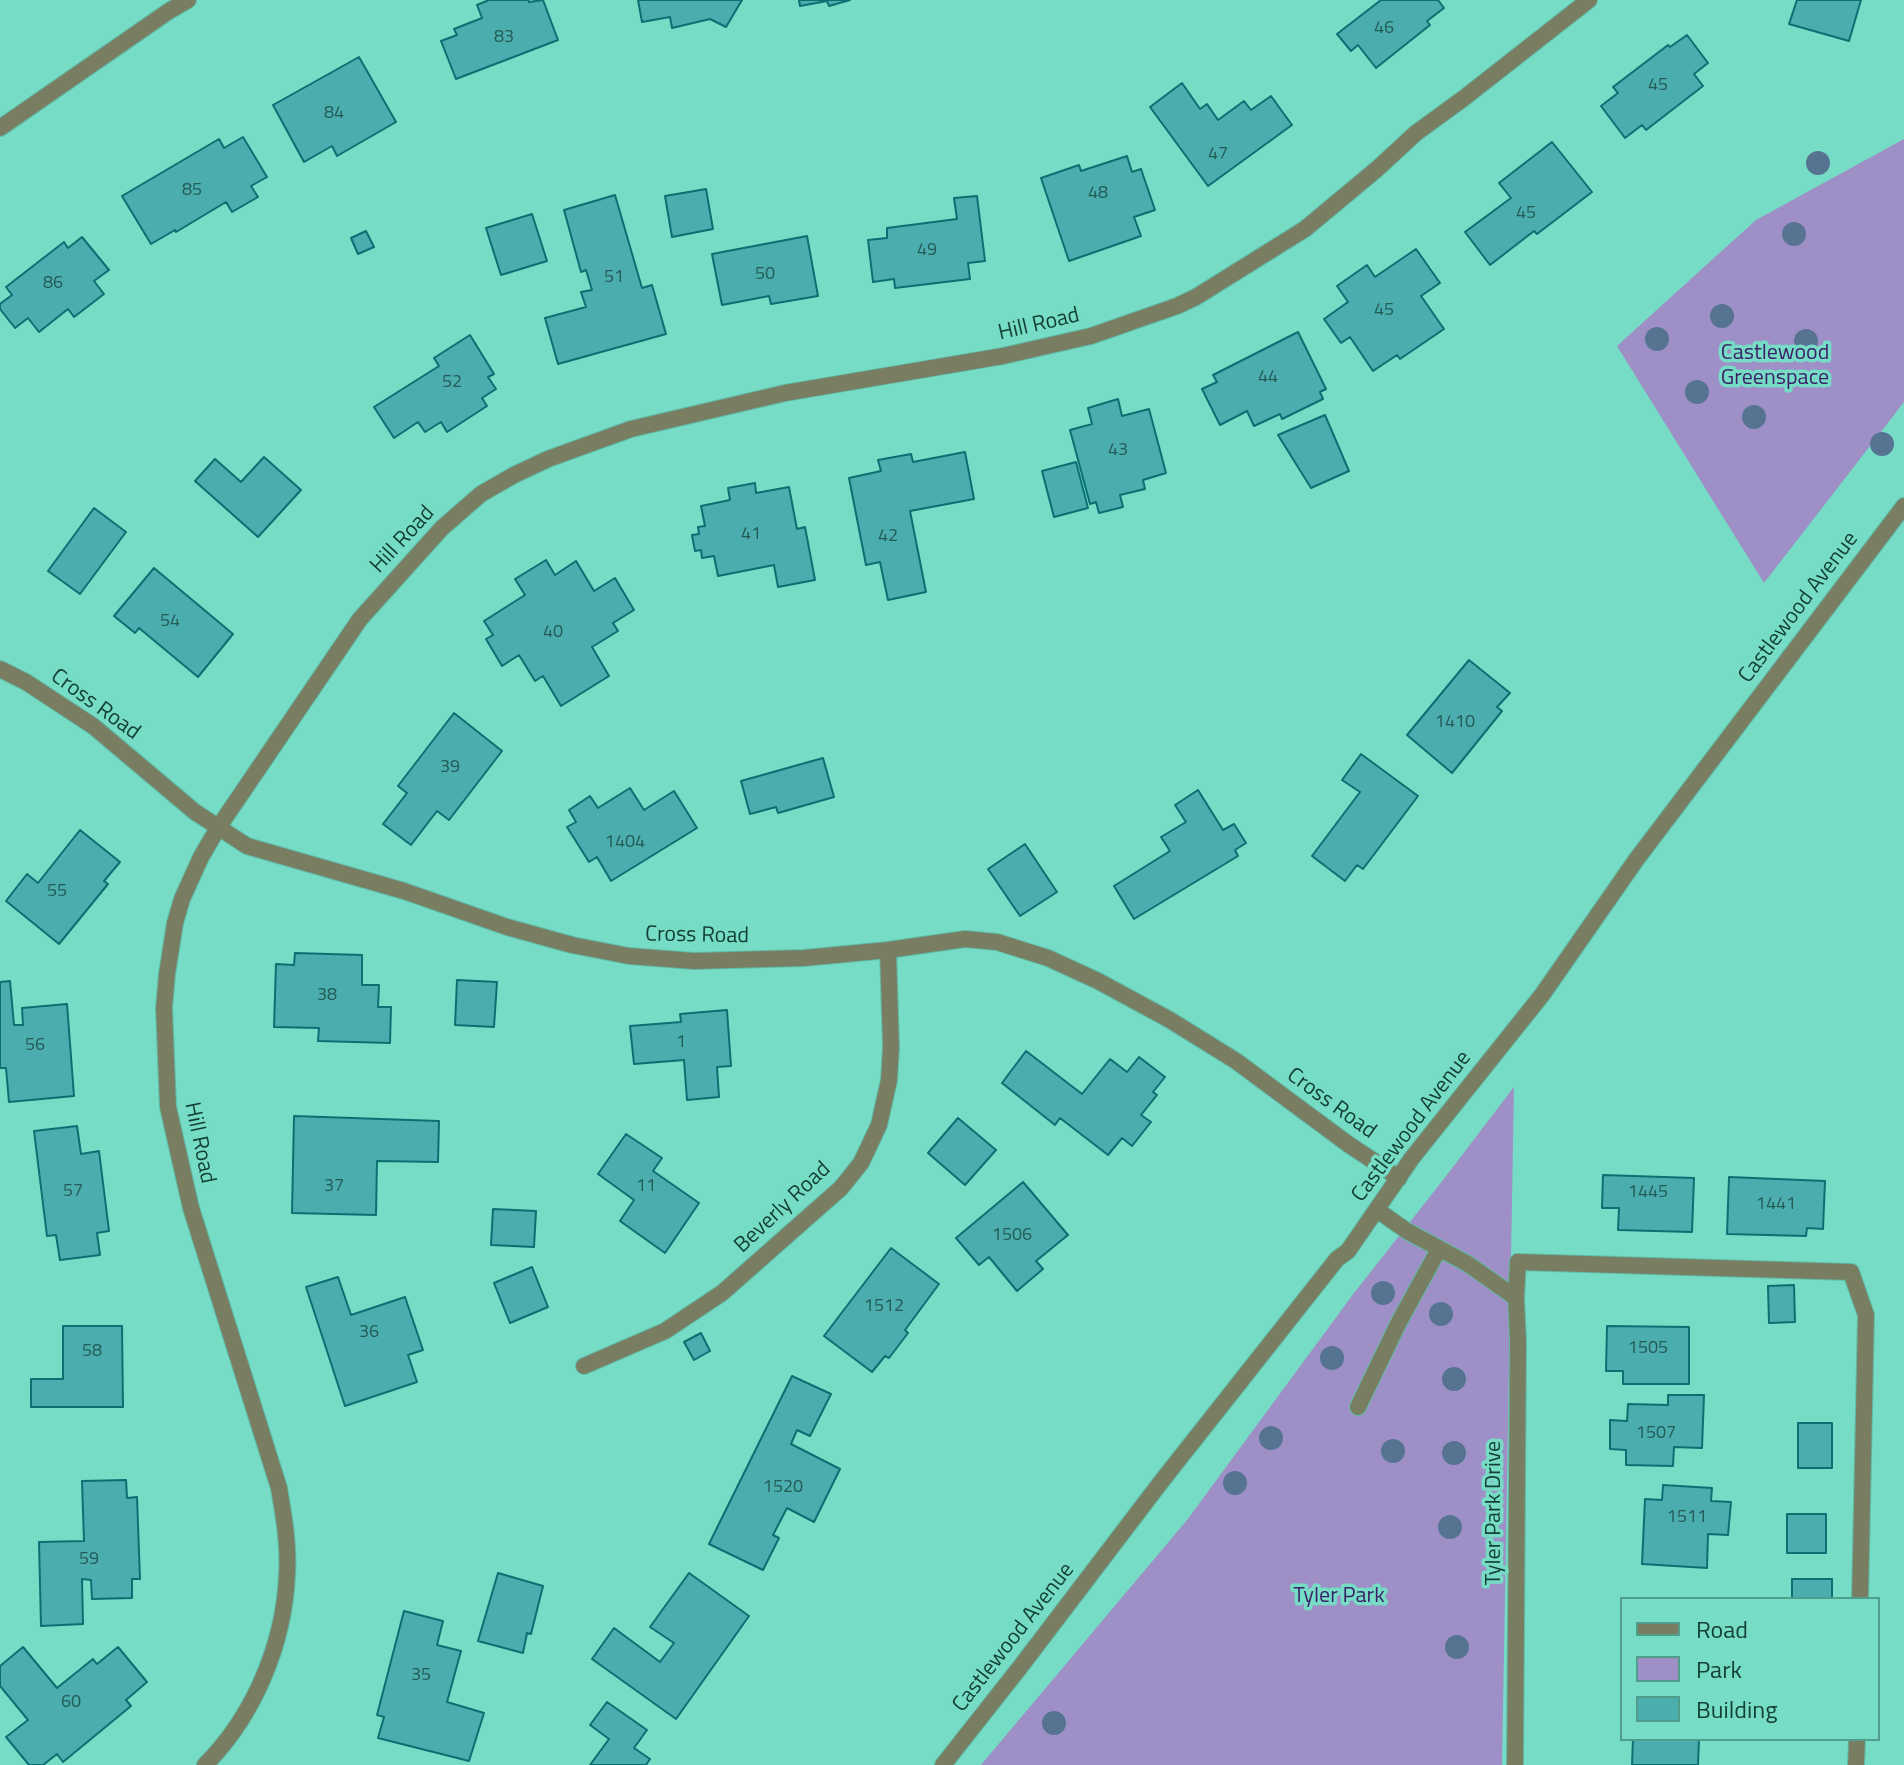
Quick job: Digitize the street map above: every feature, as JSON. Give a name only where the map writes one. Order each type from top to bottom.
[{"type":"street","points":[[0,128],[188,0]]},
{"type":"street","name":"Hill Road","points":[[205,1765],[238,1726],[272,1652],[281,1623],[287,1575],[286,1531],[279,1488],[191,1208],[168,1107],[164,1008],[167,974],[175,923],[201,857],[360,619],[442,528],[481,494],[548,459],[631,429],[785,393],[1003,356],[1091,336],[1196,297],[1305,229],[1416,133],[1589,0]]},
{"type":"street","name":"Castlewood Avenue","points":[[943,1765],[1161,1482],[1337,1259],[1348,1251],[1412,1158],[1542,995],[1636,860],[1904,506]]},
{"type":"street","name":"Cross Road","points":[[0,669],[26,682],[93,726],[195,812],[247,846],[404,891],[507,927],[615,953],[694,961],[804,958],[965,939],[997,942],[1061,964],[1170,1020],[1236,1061],[1399,1178]]},
{"type":"street","name":"Beverly Road","points":[[584,1366],[665,1331],[722,1293],[841,1188],[861,1163],[879,1125],[889,1080],[888,950]]},
{"type":"street","points":[[1377,1210],[1407,1231],[1468,1264],[1516,1298]]},
{"type":"street","points":[[1358,1407],[1439,1249]]},
{"type":"street","name":"Tyler Park Drive","points":[[1515,1765],[1518,1262],[1851,1272],[1866,1315],[1860,1597]]},
{"type":"street","points":[[1856,1765],[1857,1741]]},
{"type":"green space","name":"Castlewood Greenspace","points":[[1904,139],[1904,402],[1764,583],[1617,346],[1756,220]]},
{"type":"green space","name":"Tyler Park","points":[[1514,1087],[1502,1765],[981,1765],[1187,1520],[1354,1293]]},
{"type":"building","points":[[489,0],[543,0],[558,40],[456,79],[441,41],[457,35],[454,29],[482,18],[477,5]]},
{"type":"building","points":[[638,0],[742,0],[726,27],[710,19],[672,28],[670,17],[642,22]]},
{"type":"building","points":[[799,0],[850,0],[829,6],[827,1],[800,6]]},
{"type":"building","points":[[1381,0],[1438,0],[1444,8],[1427,21],[1430,25],[1376,68],[1358,45],[1351,51],[1337,34]]},
{"type":"building","points":[[1797,0],[1861,0],[1849,41],[1789,24]]},
{"type":"building","points":[[1687,35],[1708,63],[1694,74],[1703,86],[1646,130],[1642,125],[1625,138],[1601,106],[1618,93],[1613,87],[1668,45],[1670,47]]},
{"type":"building","points":[[359,57],[396,122],[337,156],[332,146],[304,162],[273,105]]},
{"type":"building","points":[[1182,83],[1200,109],[1207,104],[1218,120],[1244,101],[1251,110],[1271,96],[1292,125],[1208,186],[1150,107]]},
{"type":"building","points":[[243,137],[267,177],[251,186],[258,197],[232,212],[226,202],[151,244],[122,196],[219,139],[224,148]]},
{"type":"building","points":[[1552,142],[1592,192],[1490,265],[1465,232],[1511,198],[1499,183]]},
{"type":"building","points":[[1127,156],[1132,172],[1141,169],[1155,210],[1134,217],[1141,236],[1069,261],[1041,178],[1079,165],[1081,171]]},
{"type":"building","points":[[706,189],[713,229],[672,237],[665,196]]},
{"type":"building","points":[[615,195],[642,288],[652,285],[666,334],[558,364],[545,318],[586,307],[581,292],[592,290],[586,270],[581,272],[564,210]]},
{"type":"building","points":[[977,196],[985,261],[968,263],[970,279],[895,288],[894,279],[873,282],[868,240],[887,238],[887,228],[957,219],[954,198]]},
{"type":"building","points":[[532,214],[547,261],[501,275],[486,228]]},
{"type":"building","points":[[366,231],[374,247],[358,254],[351,238]]},
{"type":"building","points":[[807,236],[818,296],[771,304],[769,296],[722,305],[712,254]]},
{"type":"building","points":[[82,237],[109,270],[94,281],[104,294],[74,317],[68,309],[39,332],[28,318],[15,328],[0,309],[0,304],[12,295],[6,287],[64,242],[68,248]]},
{"type":"building","points":[[1416,249],[1440,283],[1421,296],[1444,329],[1400,359],[1397,355],[1373,371],[1350,337],[1341,343],[1324,319],[1348,302],[1337,286],[1367,265],[1375,277]]},
{"type":"building","points":[[1298,332],[1326,389],[1320,392],[1323,399],[1282,419],[1280,414],[1254,426],[1247,411],[1220,425],[1202,389],[1217,382],[1213,375]]},
{"type":"building","points":[[470,335],[494,374],[488,377],[496,389],[482,398],[487,406],[447,432],[441,422],[425,432],[418,422],[394,438],[374,407],[439,366],[434,358]]},
{"type":"building","points":[[1118,399],[1122,416],[1149,409],[1166,473],[1143,480],[1145,489],[1120,495],[1123,507],[1099,513],[1096,502],[1090,504],[1070,430],[1092,424],[1088,408]]},
{"type":"building","points":[[1325,415],[1349,471],[1311,488],[1278,435]]},
{"type":"building","points":[[965,452],[974,499],[910,511],[926,592],[888,600],[880,562],[866,565],[849,478],[881,471],[878,460],[911,454],[913,462]]},
{"type":"building","points":[[264,457],[301,490],[258,537],[195,481],[215,459],[241,482]]},
{"type":"building","points":[[1076,462],[1088,508],[1054,517],[1042,471]]},
{"type":"building","points":[[755,483],[756,493],[789,487],[797,529],[805,527],[815,580],[778,587],[774,565],[718,576],[714,556],[702,558],[701,550],[695,551],[692,535],[699,534],[698,527],[705,526],[701,506],[730,500],[728,488]]},
{"type":"building","points":[[94,508],[126,532],[80,594],[48,571]]},
{"type":"building","points":[[546,560],[555,575],[576,561],[594,591],[615,578],[634,610],[613,623],[618,631],[592,647],[609,676],[561,706],[543,676],[535,681],[519,655],[502,666],[486,639],[493,635],[484,621],[525,595],[515,579]]},
{"type":"building","points":[[154,568],[233,634],[198,677],[139,628],[135,633],[114,616]]},
{"type":"building","points":[[1469,660],[1510,693],[1497,707],[1502,711],[1452,773],[1407,735]]},
{"type":"building","points":[[454,713],[502,751],[449,820],[437,811],[411,845],[383,824],[407,793],[398,786]]},
{"type":"building","points":[[1361,754],[1418,796],[1363,869],[1357,865],[1345,881],[1312,856],[1360,792],[1342,780]]},
{"type":"building","points":[[823,758],[834,797],[778,813],[776,807],[750,814],[741,781]]},
{"type":"building","points":[[630,788],[644,810],[674,791],[697,828],[611,881],[597,857],[589,862],[567,827],[576,822],[569,810],[590,796],[598,808]]},
{"type":"building","points":[[1198,790],[1223,830],[1234,824],[1246,843],[1235,850],[1238,856],[1134,919],[1114,886],[1170,851],[1161,837],[1186,822],[1175,805]]},
{"type":"building","points":[[80,830],[120,862],[104,881],[108,884],[59,944],[6,901],[27,874],[38,883]]},
{"type":"building","points":[[1025,844],[1057,892],[1020,916],[988,869]]},
{"type":"building","points":[[295,953],[362,955],[362,985],[379,985],[378,1007],[391,1007],[390,1043],[318,1041],[319,1028],[274,1027],[276,964],[294,965]]},
{"type":"building","points":[[457,980],[497,982],[494,1027],[455,1025]]},
{"type":"building","points":[[10,981],[14,1025],[23,1025],[22,1008],[67,1004],[74,1096],[9,1102],[6,1068],[0,1068],[0,982]]},
{"type":"building","points":[[727,1010],[731,1066],[717,1067],[719,1097],[687,1100],[684,1060],[634,1064],[630,1026],[681,1022],[680,1014]]},
{"type":"building","points":[[1026,1051],[1082,1094],[1110,1059],[1127,1072],[1139,1057],[1165,1077],[1153,1092],[1157,1095],[1141,1115],[1151,1122],[1132,1146],[1122,1138],[1108,1155],[1060,1118],[1055,1125],[1002,1083]]},
{"type":"building","points":[[294,1116],[439,1121],[438,1162],[377,1161],[376,1215],[292,1213]]},
{"type":"building","points":[[958,1118],[996,1150],[965,1185],[928,1153]]},
{"type":"building","points":[[77,1126],[81,1154],[99,1151],[109,1231],[97,1233],[100,1255],[60,1260],[56,1235],[47,1236],[34,1131]]},
{"type":"building","points":[[626,1134],[662,1158],[653,1171],[699,1203],[665,1253],[620,1221],[634,1200],[598,1174]]},
{"type":"building","points":[[1603,1175],[1694,1178],[1692,1232],[1618,1230],[1619,1208],[1602,1208]]},
{"type":"building","points":[[1729,1177],[1825,1181],[1823,1229],[1807,1228],[1806,1236],[1727,1234]]},
{"type":"building","points":[[1023,1182],[1068,1235],[1036,1261],[1043,1269],[1017,1291],[989,1257],[979,1265],[956,1238]]},
{"type":"building","points":[[493,1209],[536,1211],[534,1247],[491,1245]]},
{"type":"building","points":[[891,1248],[939,1284],[905,1330],[908,1333],[889,1358],[885,1356],[872,1372],[824,1336]]},
{"type":"building","points":[[532,1267],[548,1307],[510,1323],[494,1283]]},
{"type":"building","points":[[338,1277],[351,1315],[405,1297],[423,1350],[408,1355],[417,1382],[345,1406],[306,1287]]},
{"type":"building","points":[[1794,1285],[1795,1322],[1769,1323],[1768,1286]]},
{"type":"building","points":[[63,1326],[122,1326],[123,1407],[31,1407],[31,1379],[63,1379]]},
{"type":"building","points":[[1607,1326],[1689,1327],[1689,1384],[1623,1384],[1623,1371],[1606,1371]]},
{"type":"building","points":[[701,1333],[710,1351],[694,1360],[684,1342]]},
{"type":"building","points":[[792,1376],[831,1394],[810,1436],[797,1430],[791,1444],[840,1469],[814,1522],[787,1508],[773,1535],[779,1538],[763,1570],[709,1544]]},
{"type":"building","points":[[1668,1395],[1704,1395],[1702,1448],[1674,1447],[1673,1466],[1626,1465],[1626,1450],[1610,1449],[1610,1420],[1627,1421],[1628,1404],[1668,1405]]},
{"type":"building","points":[[1798,1423],[1832,1423],[1832,1468],[1798,1468]]},
{"type":"building","points":[[126,1480],[127,1498],[137,1497],[140,1579],[132,1579],[132,1598],[92,1599],[91,1580],[82,1579],[83,1624],[41,1626],[39,1542],[84,1541],[82,1481]]},
{"type":"building","points":[[1663,1485],[1712,1488],[1711,1501],[1731,1502],[1728,1535],[1708,1534],[1707,1568],[1642,1564],[1645,1499],[1662,1500]]},
{"type":"building","points":[[1787,1514],[1826,1514],[1826,1553],[1787,1553]]},
{"type":"building","points":[[498,1573],[543,1586],[523,1653],[478,1641]]},
{"type":"building","points":[[689,1573],[749,1616],[676,1719],[592,1659],[614,1628],[660,1662],[674,1643],[650,1627]]},
{"type":"building","points":[[1792,1579],[1832,1579],[1832,1597],[1792,1597]]},
{"type":"building","points":[[404,1611],[443,1621],[437,1645],[461,1651],[447,1702],[484,1713],[469,1761],[378,1738],[384,1717],[377,1715]]},
{"type":"building","points":[[23,1647],[57,1688],[93,1659],[97,1664],[118,1647],[147,1682],[126,1700],[131,1706],[63,1762],[57,1754],[43,1765],[29,1765],[6,1737],[28,1720],[0,1686],[0,1666]]},
{"type":"building","points":[[607,1702],[647,1730],[634,1748],[650,1759],[646,1765],[590,1765],[609,1739],[590,1725]]},
{"type":"building","points":[[1633,1741],[1699,1741],[1698,1765],[1632,1765]]}]
